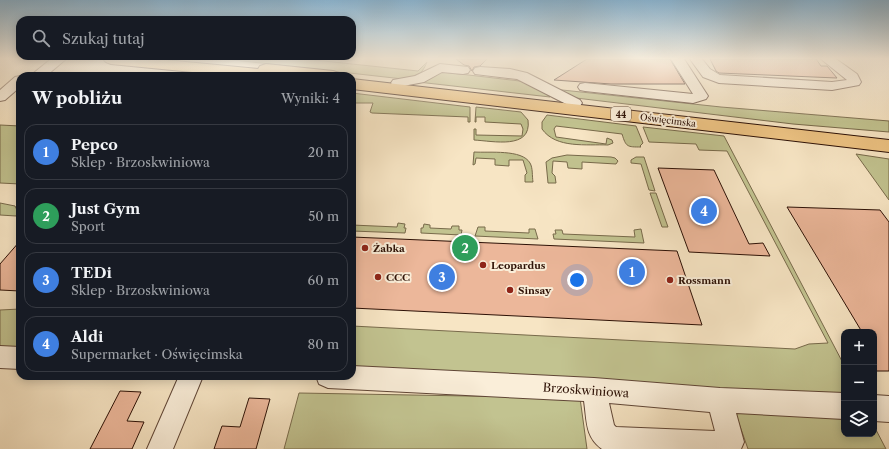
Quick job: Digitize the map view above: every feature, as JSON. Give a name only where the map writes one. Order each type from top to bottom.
[{"type":"main road","name":"Oświęcimska","points":[[367,80],[889,138]]},
{"type":"main road","name":"Oświęcimska","points":[[356,84],[889,146]]},
{"type":"street","points":[[398,84],[415,80]]},
{"type":"street","points":[[532,80],[575,103]]},
{"type":"street","points":[[585,87],[693,99],[699,98],[701,96],[691,80]]},
{"type":"street","points":[[734,80],[832,86],[854,82],[854,80]]},
{"type":"street","points":[[0,97],[16,83]]},
{"type":"street","points":[[0,106],[16,93]]},
{"type":"street","points":[[0,357],[16,358]]},
{"type":"street","name":"Brzoskwiniowa","points":[[356,377],[594,390],[720,400],[841,406]]},
{"type":"street","points":[[160,449],[189,380]]},
{"type":"street","points":[[594,390],[602,433],[612,440],[670,446],[727,445],[731,442],[720,400]]},
{"type":"street","points":[[877,408],[889,409]]},
{"type":"green space","points":[[422,80],[511,80],[528,82],[540,88],[550,97],[418,82]]},
{"type":"green space","points":[[553,89],[721,107],[889,121],[889,132],[793,124],[576,98]]},
{"type":"green space","points":[[356,93],[470,107],[470,122],[468,122],[468,117],[372,113],[370,112],[373,103],[356,103]]},
{"type":"green space","points":[[476,107],[521,112],[528,120],[528,130],[524,136],[518,140],[510,142],[474,140],[474,129],[476,129],[476,135],[522,136],[523,129],[521,124],[485,122],[485,117],[476,117],[475,122]]},
{"type":"green space","points":[[547,115],[636,126],[643,143],[640,146],[641,147],[633,147],[626,144],[622,134],[556,126],[554,129],[556,137],[606,144],[607,138],[612,140],[613,143],[608,145],[591,145],[563,143],[555,140],[542,129],[542,122]]},
{"type":"green space","points":[[0,125],[16,126],[16,184],[0,183]]},
{"type":"green space","points":[[643,127],[724,136],[841,359],[841,396],[356,369],[356,326],[795,349],[809,344],[828,343],[727,151],[699,150],[696,144],[649,142]]},
{"type":"green space","points":[[474,152],[513,154],[526,159],[531,165],[533,182],[525,182],[525,175],[527,173],[523,160],[509,160],[509,166],[495,165],[495,159],[476,158],[475,164],[473,165]]},
{"type":"green space","points":[[856,154],[889,159],[889,200]]},
{"type":"green space","points":[[567,155],[611,157],[618,161],[616,164],[582,162],[582,169],[568,168],[567,162],[553,161],[552,173],[555,176],[556,183],[548,183],[546,162],[552,158]]},
{"type":"green space","points":[[636,157],[644,157],[655,191],[649,190],[641,164],[631,163],[631,160]]},
{"type":"green space","points":[[650,193],[656,193],[668,227],[662,227]]},
{"type":"green space","points":[[0,203],[15,206],[16,216],[0,215]]},
{"type":"green space","points":[[398,223],[405,224],[405,233],[356,231],[356,225],[397,227]]},
{"type":"green space","points":[[424,224],[430,225],[430,228],[451,229],[452,226],[459,226],[459,230],[462,230],[461,235],[421,233],[421,228],[423,228]]},
{"type":"green space","points":[[478,227],[485,227],[485,231],[529,233],[529,229],[535,229],[538,239],[475,236]]},
{"type":"green space","points":[[641,229],[644,243],[554,239],[553,234],[556,234],[555,230],[562,230],[563,234],[635,237],[634,230]]},
{"type":"green space","points":[[16,309],[16,350],[0,349],[0,310]]},
{"type":"green space","points":[[299,393],[580,398],[587,449],[284,449]]},
{"type":"green space","points":[[735,412],[841,417],[841,437],[877,437],[877,432],[886,449],[748,449]]},
{"type":"building","points":[[554,80],[683,80],[685,84],[611,84]]},
{"type":"building","points":[[658,168],[714,170],[749,244],[763,243],[770,256],[689,252]]},
{"type":"building","points":[[787,207],[880,210],[889,222],[889,371],[877,371],[877,329],[860,329]]},
{"type":"building","points":[[356,237],[677,251],[702,325],[356,308]]},
{"type":"building","points":[[16,246],[16,291],[0,290],[0,264]]},
{"type":"building","points":[[120,391],[141,392],[127,421],[144,422],[132,449],[90,449]]},
{"type":"building","points":[[249,398],[270,399],[256,449],[214,449],[222,426],[240,427]]},
{"type":"place","name":"Aldi","points":[[704,211]]},
{"type":"place","name":"Żabka","points":[[365,248]]},
{"type":"place","name":"Just Gym","points":[[465,248]]},
{"type":"place","name":"Leopardus","points":[[483,265]]},
{"type":"place","name":"Pepco","points":[[632,272]]},
{"type":"place","name":"CCC","points":[[378,277]]},
{"type":"place","name":"TEDi","points":[[442,277]]},
{"type":"place","name":"Rossmann","points":[[670,280]]},
{"type":"place","name":"Sinsay","points":[[510,290]]}]
